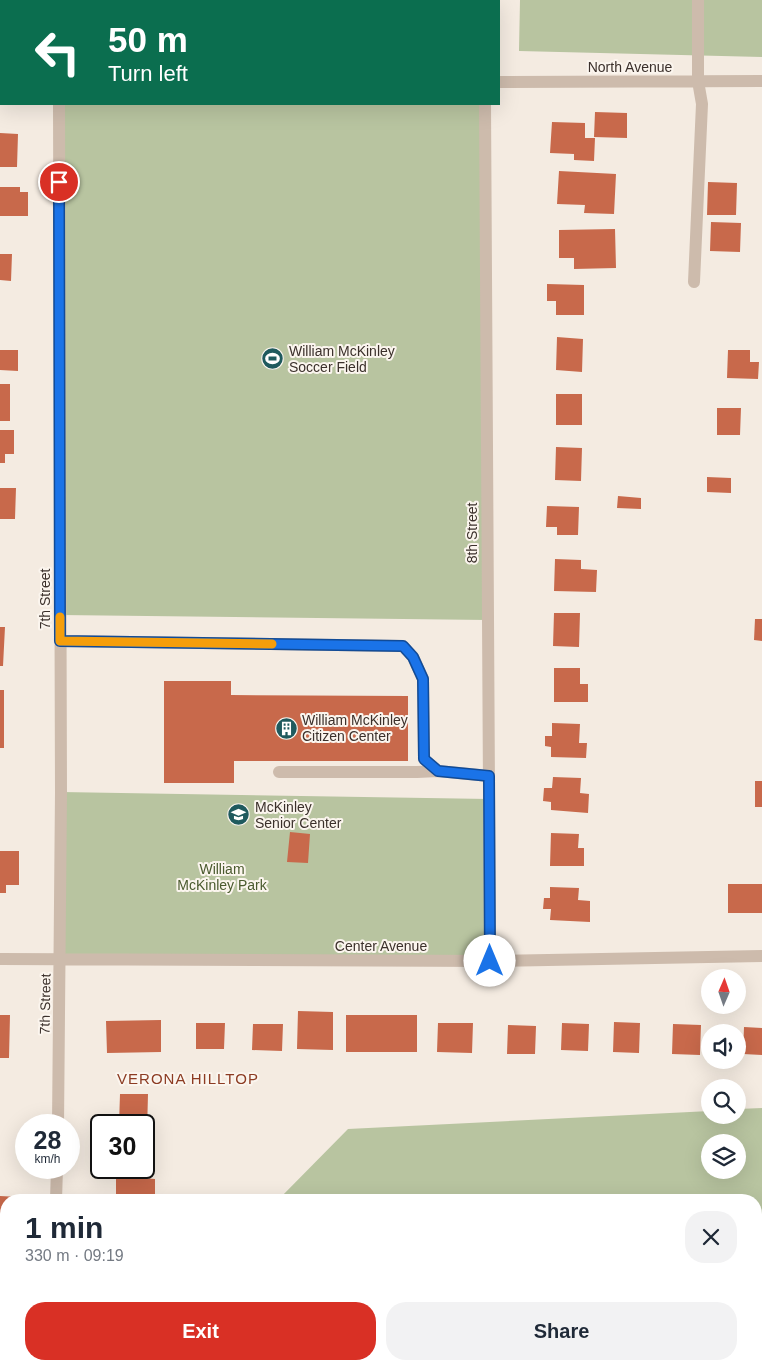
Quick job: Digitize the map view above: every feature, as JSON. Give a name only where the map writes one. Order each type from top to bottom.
[{"type":"street","points":[[694,282],[702,104],[698,81],[698,0]]},
{"type":"street","name":"North Avenue","points":[[500,82],[762,81]]},
{"type":"street","name":"7th Street","points":[[58,1114],[62,792],[59,105]]},
{"type":"street","name":"8th Street","points":[[485,105],[490,961]]},
{"type":"street","points":[[60,641],[403,646],[413,657],[423,679],[424,759],[438,771]]},
{"type":"street","points":[[280,772],[438,771],[489,776]]},
{"type":"street","name":"Center Avenue","points":[[0,959],[490,961],[762,956]]},
{"type":"street","points":[[56,1194],[57,1179]]},
{"type":"green space","points":[[520,0],[762,0],[762,57],[519,51]]},
{"type":"green space","name":"William McKinley Soccer Field","points":[[59,105],[485,105],[488,620],[60,615]]},
{"type":"green space","name":"William McKinley Park","points":[[61,792],[489,799],[490,961],[61,959]]},
{"type":"green space","points":[[762,1108],[762,1194],[284,1194],[348,1129],[701,1111],[701,1124],[746,1124],[746,1109]]},
{"type":"building","points":[[595,112],[627,113],[627,138],[594,137]]},
{"type":"building","points":[[552,122],[585,123],[585,138],[595,138],[594,161],[574,160],[574,154],[550,153]]},
{"type":"building","points":[[0,133],[18,134],[17,167],[0,167]]},
{"type":"building","points":[[559,171],[616,174],[614,214],[584,213],[585,205],[557,204]]},
{"type":"building","points":[[708,182],[737,183],[736,215],[707,215]]},
{"type":"building","points":[[0,187],[20,187],[20,192],[28,192],[28,216],[0,216]]},
{"type":"building","points":[[711,222],[741,223],[740,252],[710,251]]},
{"type":"building","points":[[615,229],[616,268],[574,269],[574,258],[559,258],[559,230]]},
{"type":"building","points":[[0,254],[12,254],[11,281],[0,280]]},
{"type":"building","points":[[547,284],[584,285],[584,315],[556,315],[556,301],[547,301]]},
{"type":"building","points":[[557,337],[583,339],[582,372],[556,370]]},
{"type":"building","points":[[0,350],[18,350],[18,371],[0,370]]},
{"type":"building","points":[[728,350],[750,350],[750,362],[759,362],[758,379],[727,378]]},
{"type":"building","points":[[0,384],[10,384],[10,421],[0,421]]},
{"type":"building","points":[[556,394],[582,394],[582,425],[556,425]]},
{"type":"building","points":[[717,408],[741,408],[740,435],[717,435]]},
{"type":"building","points":[[0,430],[14,430],[14,454],[5,454],[5,463],[0,463]]},
{"type":"building","points":[[556,447],[582,448],[581,481],[555,480]]},
{"type":"building","points":[[707,477],[731,478],[731,493],[707,492]]},
{"type":"building","points":[[0,488],[16,488],[15,519],[0,519]]},
{"type":"building","points":[[618,496],[641,498],[641,509],[617,508]]},
{"type":"building","points":[[547,506],[579,507],[578,535],[557,535],[557,527],[546,527]]},
{"type":"building","points":[[555,559],[581,560],[581,569],[597,570],[596,592],[554,591]]},
{"type":"building","points":[[554,613],[580,613],[579,647],[553,646]]},
{"type":"building","points":[[755,619],[762,619],[762,641],[754,640]]},
{"type":"building","points":[[0,627],[5,627],[3,666],[0,666]]},
{"type":"building","points":[[554,668],[580,668],[580,684],[588,684],[588,702],[554,702]]},
{"type":"building","name":"William McKinley Citizen Center","points":[[164,681],[231,681],[231,695],[408,696],[408,761],[234,761],[234,783],[164,783]]},
{"type":"building","points":[[0,690],[4,690],[4,748],[0,748]]},
{"type":"building","points":[[552,723],[580,724],[579,743],[587,743],[586,758],[551,757],[551,747],[545,746],[545,736],[552,736]]},
{"type":"building","points":[[553,777],[581,778],[580,793],[589,794],[588,813],[551,810],[551,802],[543,801],[544,788],[552,788]]},
{"type":"building","points":[[755,781],[762,781],[762,807],[755,807]]},
{"type":"building","points":[[290,832],[310,834],[308,863],[287,862]]},
{"type":"building","points":[[551,833],[579,834],[578,848],[584,848],[584,866],[550,866]]},
{"type":"building","points":[[0,851],[19,851],[19,885],[6,885],[6,893],[0,893]]},
{"type":"building","points":[[728,884],[762,884],[762,913],[728,913]]},
{"type":"building","points":[[550,887],[579,888],[578,900],[590,901],[590,922],[550,920],[551,909],[543,909],[544,898],[550,898]]},
{"type":"building","points":[[298,1011],[333,1012],[333,1050],[297,1049]]},
{"type":"building","points":[[0,1015],[10,1015],[9,1058],[0,1058]]},
{"type":"building","points":[[346,1015],[417,1015],[417,1052],[346,1052]]},
{"type":"building","points":[[161,1020],[161,1052],[107,1053],[106,1021]]},
{"type":"building","points":[[614,1022],[640,1023],[639,1053],[613,1052]]},
{"type":"building","points":[[196,1023],[225,1023],[224,1049],[196,1049]]},
{"type":"building","points":[[438,1023],[473,1023],[472,1053],[437,1052]]},
{"type":"building","points":[[562,1023],[589,1024],[588,1051],[561,1050]]},
{"type":"building","points":[[253,1024],[283,1024],[282,1051],[252,1050]]},
{"type":"building","points":[[673,1024],[701,1025],[700,1055],[672,1054]]},
{"type":"building","points":[[508,1025],[536,1026],[535,1054],[507,1054]]},
{"type":"building","points":[[746,1027],[762,1028],[762,1055],[746,1054]]},
{"type":"building","points":[[120,1094],[148,1094],[147,1114],[119,1114]]},
{"type":"building","points":[[116,1179],[155,1179],[155,1194],[116,1194]]},
{"type":"slow traffic","points":[[60,617],[60,641],[272,644]]},
{"type":"place","name":"William McKinley Soccer Field","points":[[273,359]]},
{"type":"place","name":"William McKinley Citizen Center","points":[[286,728]]},
{"type":"place","name":"McKinley Senior Center","points":[[239,815]]},
{"type":"district","name":"VERONA HILLTOP","points":[[188,1079]]},
{"type":"route","points":[[59,182],[60,641],[403,646],[413,657],[423,679],[424,759],[438,771],[489,776],[490,961]]}]
